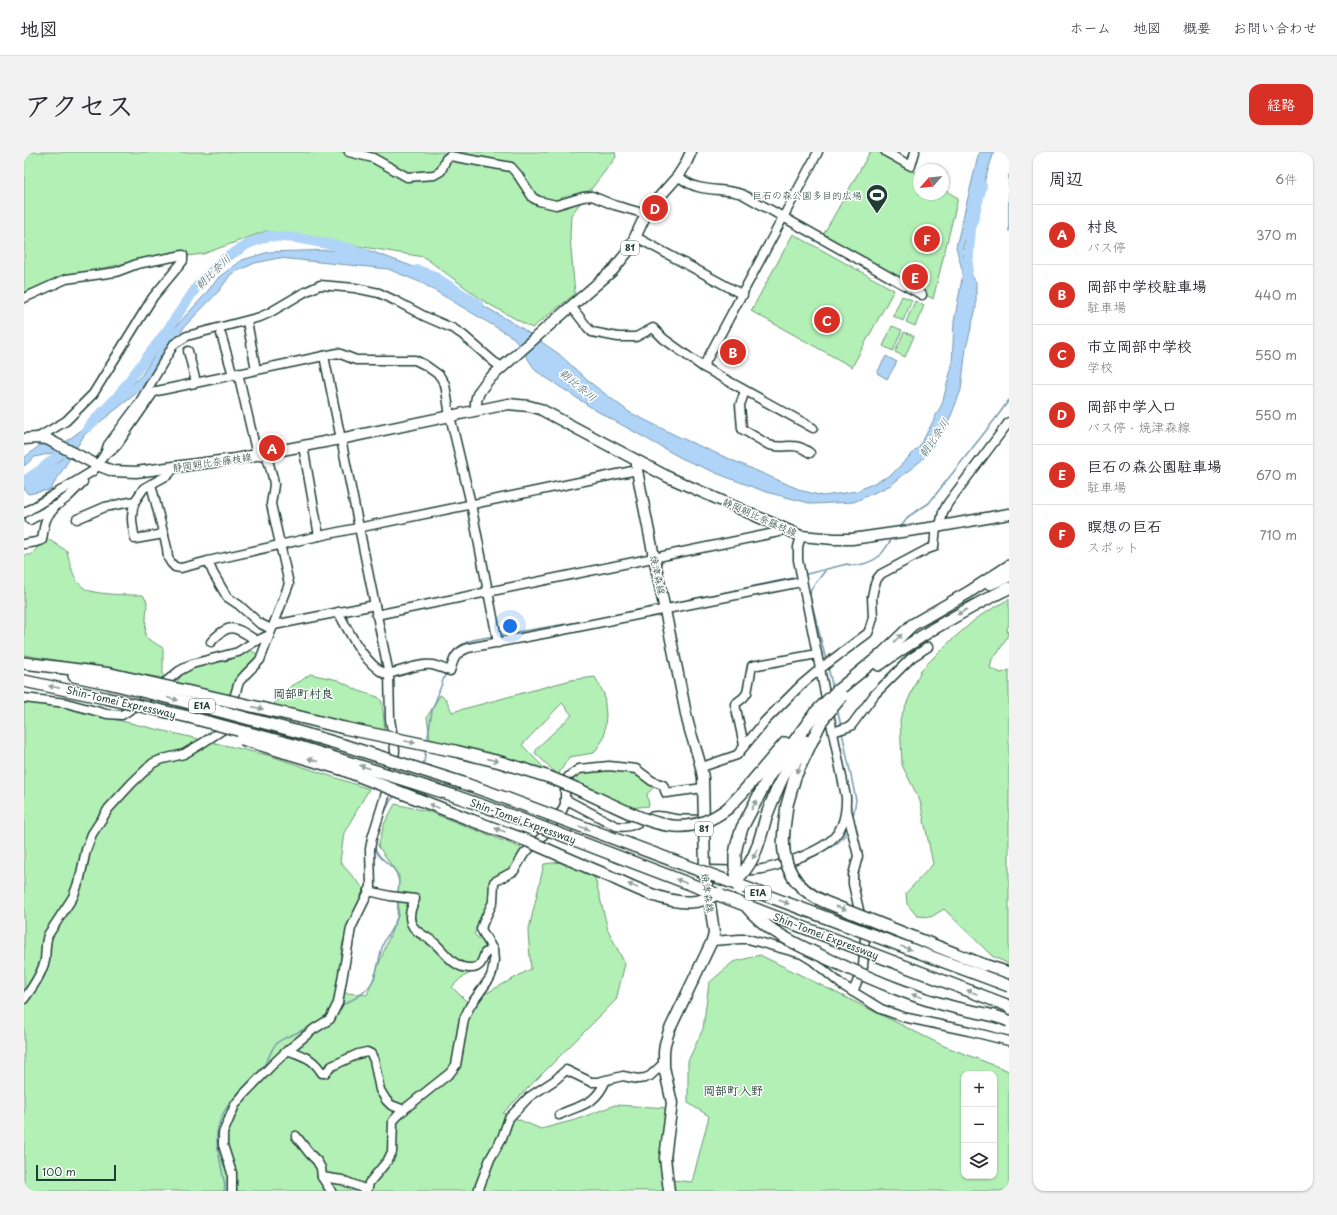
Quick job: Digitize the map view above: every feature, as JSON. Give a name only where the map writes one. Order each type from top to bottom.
[{"type":"highway","points":[[1009,566],[969,592],[912,625],[839,694],[769,776],[742,828],[736,844],[735,854],[736,878],[740,895],[756,918],[770,928],[820,956],[884,985],[905,993],[953,1007],[990,1014],[1009,1020]]},
{"type":"highway","points":[[969,592],[1009,576]]},
{"type":"highway","points":[[839,694],[888,657],[1009,585]]},
{"type":"highway","points":[[987,598],[1009,588]]},
{"type":"highway","name":"Shin-Tomei Expressway","points":[[24,664],[109,679],[182,701],[343,745],[462,783],[1009,986]]},
{"type":"highway","points":[[109,679],[300,717],[500,762],[550,777],[640,817],[663,825],[675,826],[696,825],[717,817],[744,791],[790,738],[818,717]]},
{"type":"highway","name":"Shin-Tomei Expressway","points":[[24,681],[106,698],[189,718],[341,764],[455,796],[512,816],[1009,1006]]},
{"type":"highway","points":[[341,764],[471,820],[528,841],[633,887],[662,898],[685,902],[696,902],[715,895],[731,884],[741,875],[750,863],[759,846],[766,817],[785,773],[818,717]]},
{"type":"highway","points":[[818,717],[795,777],[784,829],[784,856],[789,870],[800,885],[813,896],[832,905],[1009,973]]},
{"type":"main road","name":"81","points":[[476,410],[476,400],[488,380],[544,329],[613,270],[628,250],[646,214],[678,176],[691,152]]},
{"type":"main road","points":[[476,410],[508,404],[523,405],[540,409],[637,466]]},
{"type":"main road","name":"静岡朝比奈藤枝線","points":[[42,438],[93,466],[113,471],[136,472],[261,454],[340,440],[476,410]]},
{"type":"main road","points":[[24,439],[42,438]]},
{"type":"main road","name":"静岡朝比奈藤枝線","points":[[637,466],[668,477],[801,536],[843,540],[1009,514]]},
{"type":"main road","name":"焼津森線","points":[[637,466],[687,720],[702,767],[705,870],[714,934],[669,1031],[665,1044],[664,1063],[672,1103],[665,1158],[669,1191]]},
{"type":"street","points":[[349,152],[373,158],[407,177],[434,175],[441,171],[446,159],[450,156],[493,163],[511,167],[533,198],[539,201],[556,205],[583,197],[592,196],[614,205],[646,214]]},
{"type":"street","points":[[703,368],[818,152]]},
{"type":"street","points":[[886,152],[911,166],[915,152]]},
{"type":"street","points":[[678,176],[687,183],[696,187],[731,191],[742,194],[922,295]]},
{"type":"street","points":[[636,236],[743,295]]},
{"type":"street","points":[[24,298],[66,278],[116,272],[137,264],[183,255],[183,261],[153,297],[93,394],[66,421],[42,438]]},
{"type":"street","points":[[105,454],[108,445],[138,405],[174,344],[187,336],[247,321],[268,313],[320,285],[355,288],[379,293],[424,316],[454,329],[494,362],[504,365]]},
{"type":"street","points":[[571,306],[592,332],[618,337],[636,337],[653,328],[664,339],[703,368],[813,428]]},
{"type":"street","points":[[247,321],[256,370]]},
{"type":"street","points":[[24,999],[42,970],[45,960],[48,935],[73,897],[80,878],[86,850],[92,834],[109,808],[153,763],[162,758],[184,754],[224,729],[239,682],[260,660],[289,584],[271,504],[274,485],[273,478],[261,454],[222,334]]},
{"type":"street","points":[[188,351],[196,382]]},
{"type":"street","points":[[24,544],[42,540],[46,518],[49,513],[68,496],[105,454],[111,452],[153,393],[157,391],[338,353],[356,360],[415,360],[442,378],[445,384],[450,416],[470,504],[498,643]]},
{"type":"street","points":[[232,1191],[232,1173],[223,1145],[223,1133],[235,1105],[288,1050],[314,1029],[330,1019],[338,1003],[351,928],[371,887],[370,849],[372,838],[393,770],[395,750],[390,719],[389,674],[324,356]]},
{"type":"street","points":[[745,391],[740,405],[742,429],[769,445],[794,445],[804,448],[810,453]]},
{"type":"street","points":[[702,767],[735,757],[764,721],[782,703],[820,669],[868,633],[873,618],[872,597],[877,579],[881,574],[934,547],[938,526],[948,503],[1009,422]]},
{"type":"street","points":[[303,446],[319,536]]},
{"type":"street","points":[[24,513],[93,466]]},
{"type":"street","points":[[151,484],[164,534],[168,558],[175,567],[181,568],[637,466]]},
{"type":"street","points":[[164,534],[135,539],[131,519],[132,510],[135,501],[144,488],[168,475],[175,467]]},
{"type":"street","points":[[77,519],[105,507],[135,501]]},
{"type":"street","points":[[30,520],[59,504]]},
{"type":"street","points":[[376,615],[779,532],[783,527]]},
{"type":"street","points":[[705,870],[754,870],[767,868],[808,854],[823,847],[836,835],[845,816],[846,797],[801,582],[798,547],[801,536]]},
{"type":"street","points":[[208,561],[226,597],[240,604],[259,623],[271,630]]},
{"type":"street","points":[[338,612],[367,659],[376,669],[385,674],[424,665],[440,667],[450,671],[454,658],[462,650],[468,648],[801,582]]},
{"type":"street","points":[[24,698],[66,702],[107,714],[122,714],[140,703],[179,671],[199,662],[238,652],[257,641],[271,630],[338,612],[375,605]]},
{"type":"street","points":[[210,642],[221,631],[227,628],[234,628],[257,641]]},
{"type":"street","points":[[832,732],[851,726],[875,694],[911,658],[928,647]]},
{"type":"street","points":[[744,745],[735,704],[747,693],[752,666],[817,654]]},
{"type":"street","points":[[322,1177],[342,1180],[367,1190],[369,1182],[388,1160],[392,1152],[393,1121],[404,1110],[450,1073],[456,1065],[464,1019],[470,1006],[492,973],[494,961],[493,950],[481,929],[493,902],[494,882],[514,871],[524,854],[542,838],[562,811],[565,804],[566,781],[570,776],[579,770],[609,766],[636,769],[652,781],[663,785],[666,793],[703,788]]},
{"type":"street","points":[[565,799],[616,826],[624,828],[657,816],[677,819],[703,820]]},
{"type":"street","points":[[846,808],[858,856],[853,875],[853,884],[865,936],[863,967],[853,992]]},
{"type":"street","points":[[369,891],[390,896],[415,899],[410,915],[414,929],[432,941],[461,967],[475,968],[480,966],[485,953],[493,950]]},
{"type":"street","points":[[712,941],[748,939],[802,954],[812,960],[842,985],[880,1009],[897,1015],[1009,1041]]},
{"type":"street","points":[[288,1050],[309,1059],[316,1064],[322,1073],[325,1073],[332,1066],[358,1054],[367,1052],[371,1054],[374,1060],[380,1090],[391,1105],[404,1110]]},
{"type":"street","points":[[478,1191],[490,1159],[502,1138],[509,1118],[529,1097],[555,1080],[566,1070],[591,1082],[623,1076],[638,1079],[650,1076],[664,1063]]},
{"type":"street","points":[[559,1115],[590,1102],[598,1095],[606,1080]]},
{"type":"street","points":[[296,1136],[317,1161],[321,1168],[322,1177],[331,1191]]},
{"type":"green space","points":[[24,152],[615,152],[616,157],[571,215],[570,237],[575,294],[532,328],[485,302],[424,257],[266,231],[203,254],[123,264],[59,277],[24,294]]},
{"type":"green space","points":[[870,152],[878,152],[913,172],[913,200],[949,200],[949,193],[958,198],[933,299],[823,235]]},
{"type":"green space","points":[[793,234],[894,290],[852,367],[751,311]]},
{"type":"green space","points":[[902,296],[912,300],[903,321],[893,316]]},
{"type":"green space","points":[[915,301],[924,306],[915,326],[906,322]]},
{"type":"green space","points":[[892,326],[902,330],[893,351],[883,346]]},
{"type":"green space","points":[[904,332],[914,336],[905,357],[895,352]]},
{"type":"green space","points":[[46,538],[67,551],[77,581],[84,588],[103,593],[143,595],[147,602],[145,637],[163,648],[163,678],[24,655],[24,555],[31,555]]},
{"type":"green space","points":[[1009,599],[1008,635],[998,653],[992,659],[990,668],[1001,673],[1009,670],[1009,964],[992,956],[944,909],[931,917],[917,916],[907,904],[906,893],[933,864],[920,801],[902,765],[900,719],[921,670],[946,645],[978,617]]},
{"type":"green space","points":[[250,650],[259,655],[256,660],[237,677],[231,695],[176,683],[184,672],[198,666],[230,660]]},
{"type":"green space","points":[[310,674],[338,680],[359,691],[378,697],[382,702],[385,731],[272,706],[292,685],[301,681]]},
{"type":"green space","points":[[595,677],[604,694],[606,715],[604,738],[594,753],[569,757],[558,775],[535,753],[538,747],[572,715],[562,703],[522,745],[548,772],[430,739],[427,717],[440,695],[446,699],[452,712],[571,680]]},
{"type":"green space","points":[[24,700],[49,704],[271,756],[369,789],[344,833],[340,862],[364,889],[343,942],[336,992],[367,995],[397,917],[399,876],[378,846],[385,822],[395,804],[427,811],[524,849],[513,868],[493,880],[489,906],[474,934],[486,945],[478,969],[461,978],[452,987],[468,1003],[531,969],[528,933],[544,864],[560,862],[577,865],[595,878],[608,930],[625,964],[616,1000],[503,1113],[541,1129],[575,1120],[615,1105],[671,1108],[672,1180],[692,1182],[709,1116],[688,1103],[688,1061],[703,1029],[709,983],[733,962],[760,955],[944,1046],[1009,1071],[1009,1191],[24,1191]]},
{"type":"green space","points":[[612,768],[639,771],[656,785],[647,794],[649,806],[629,808],[568,781],[581,771]]},
{"type":"water","points":[[979,152],[994,152],[963,247],[965,265],[976,282],[976,308],[966,348],[961,390],[947,426],[923,459],[891,485],[854,502],[813,504],[766,492],[683,459],[595,410],[536,371],[514,338],[422,283],[388,269],[279,258],[255,263],[231,274],[219,291],[185,326],[154,372],[138,392],[85,434],[50,490],[28,494],[24,489],[24,486],[63,458],[56,452],[35,457],[24,466],[24,458],[40,445],[67,441],[97,418],[141,376],[166,337],[219,277],[242,260],[269,252],[365,249],[422,270],[520,327],[559,354],[587,380],[629,412],[679,437],[803,491],[823,496],[857,491],[891,475],[920,446],[942,404],[952,365],[954,322],[963,273],[956,247]]},
{"type":"water","points":[[886,356],[897,362],[887,379],[877,373]]},
{"type":"waterway","points":[[1009,175],[1009,231]]},
{"type":"waterway","name":"朝比奈川","points":[[967,281],[971,228],[982,186]]},
{"type":"waterway","name":"朝比奈川","points":[[88,427],[116,398],[168,329],[198,285],[224,259],[248,244],[268,236],[296,238],[344,247],[364,253]]},
{"type":"waterway","name":"朝比奈川","points":[[417,270],[432,275],[478,304]]},
{"type":"waterway","points":[[900,528],[909,516],[929,503],[1009,400]]},
{"type":"waterway","name":"朝比奈川","points":[[24,481],[39,471],[70,445]]},
{"type":"waterway","points":[[803,575],[847,564],[863,564],[874,560],[887,547],[893,537]]},
{"type":"waterway","points":[[825,571],[811,589],[810,596],[826,660]]},
{"type":"waterway","points":[[668,604],[798,577]]},
{"type":"waterway","points":[[499,635],[603,618],[661,606]]},
{"type":"waterway","points":[[452,655],[464,643],[493,636]]},
{"type":"waterway","points":[[828,667],[833,689]]},
{"type":"waterway","points":[[427,742],[432,711],[446,672]]},
{"type":"waterway","points":[[837,708],[841,726]]},
{"type":"waterway","points":[[842,732],[856,800],[852,818]]},
{"type":"waterway","points":[[422,765],[424,762],[426,749]]},
{"type":"waterway","points":[[382,817],[391,800],[396,795]]},
{"type":"waterway","points":[[820,852],[837,844],[848,829]]},
{"type":"waterway","points":[[374,845],[379,855],[394,869],[396,873],[399,881],[398,894]]},
{"type":"waterway","points":[[341,1006],[361,994],[371,984],[376,972],[382,946],[398,915],[398,900]]},
{"type":"waterway","points":[[318,1022],[329,1013]]},
{"type":"waterway","points":[[224,1191],[225,1184],[217,1139],[219,1123],[223,1113],[235,1096],[264,1065],[278,1042],[311,1026]]},
{"type":"place","name":"岡部中学入口","points":[[655,208]]},
{"type":"place","name":"巨石の森公園多目的広場","points":[[877,214]]},
{"type":"place","name":"瞑想の巨石","points":[[927,239]]},
{"type":"place","name":"巨石の森公園駐車場","points":[[915,277]]},
{"type":"place","name":"市立岡部中学校","points":[[827,320]]},
{"type":"place","name":"岡部中学校駐車場","points":[[733,352]]},
{"type":"place","name":"村良","points":[[272,448]]},
{"type":"district","name":"岡部町村良","points":[[303,694]]},
{"type":"district","name":"岡部町入野","points":[[733,1091]]}]
